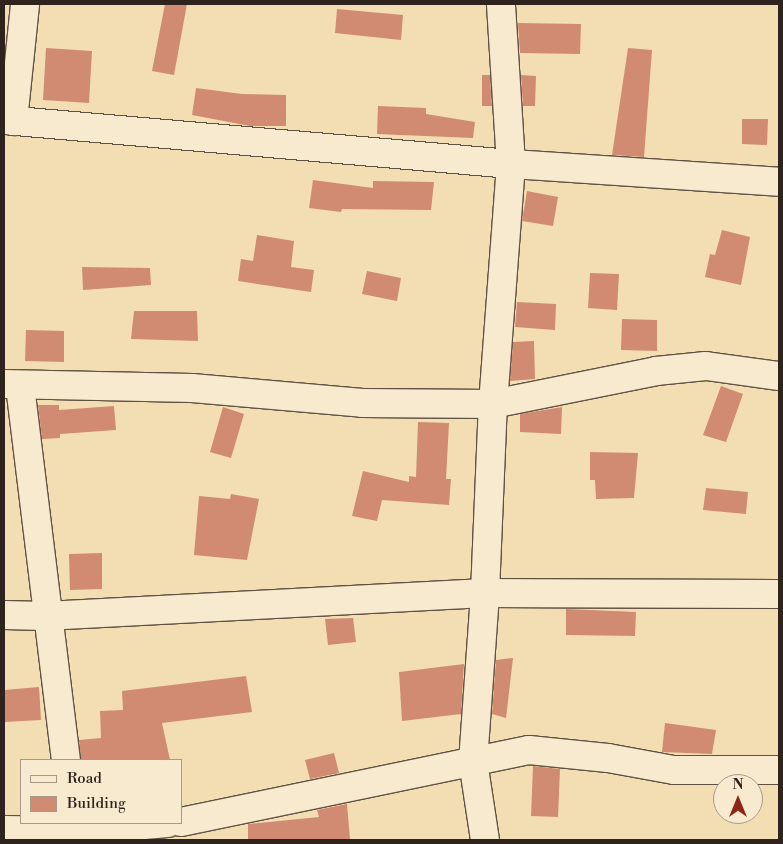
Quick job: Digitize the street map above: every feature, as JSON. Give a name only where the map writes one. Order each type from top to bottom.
[{"type":"street","points":[[25,4],[8,120],[511,164],[779,182]]},
{"type":"street","points":[[485,840],[473,762],[485,593],[493,404],[511,164],[500,4]]},
{"type":"street","points":[[66,759],[12,385],[192,388],[362,403],[493,404],[656,371],[706,366],[779,376]]},
{"type":"street","points":[[4,615],[45,616],[485,593],[779,594]]},
{"type":"street","points":[[182,822],[529,750],[608,758],[674,770],[779,770]]},
{"type":"street","points":[[4,830],[76,831],[156,824]]},
{"type":"building","points":[[165,4],[187,4],[174,75],[152,71]]},
{"type":"building","points":[[337,9],[403,15],[401,40],[335,33]]},
{"type":"building","points":[[518,23],[581,24],[580,54],[520,53]]},
{"type":"building","points":[[46,48],[92,51],[89,103],[43,100]]},
{"type":"building","points":[[628,48],[652,50],[644,157],[612,155]]},
{"type":"building","points":[[482,75],[490,75],[492,106],[482,106]]},
{"type":"building","points":[[521,75],[536,76],[535,106],[523,106]]},
{"type":"building","points":[[196,88],[242,94],[286,95],[286,126],[250,126],[192,115]]},
{"type":"building","points":[[378,106],[426,108],[426,114],[475,122],[473,138],[377,134]]},
{"type":"building","points":[[742,119],[768,119],[767,145],[742,144]]},
{"type":"building","points":[[313,180],[373,188],[373,181],[434,182],[431,210],[342,209],[341,212],[309,208]]},
{"type":"building","points":[[527,191],[558,197],[553,226],[522,221]]},
{"type":"building","points":[[722,230],[750,237],[741,285],[705,277],[710,254],[715,255]]},
{"type":"building","points":[[257,235],[294,241],[291,267],[314,270],[311,292],[238,281],[241,259],[253,261]]},
{"type":"building","points":[[82,267],[150,268],[151,285],[83,290]]},
{"type":"building","points":[[367,271],[401,278],[397,301],[362,294]]},
{"type":"building","points":[[590,273],[619,274],[617,310],[588,308]]},
{"type":"building","points":[[517,302],[556,304],[555,330],[515,327]]},
{"type":"building","points":[[134,311],[197,311],[198,341],[131,339]]},
{"type":"building","points":[[622,319],[657,320],[657,351],[621,350]]},
{"type":"building","points":[[26,330],[64,331],[64,362],[25,361]]},
{"type":"building","points":[[534,341],[535,379],[510,381],[513,342]]},
{"type":"building","points":[[721,386],[743,394],[726,442],[703,435]]},
{"type":"building","points":[[38,405],[59,405],[59,410],[114,406],[116,430],[60,434],[60,438],[42,439]]},
{"type":"building","points":[[223,407],[244,414],[231,458],[210,452]]},
{"type":"building","points":[[562,407],[561,434],[520,432],[520,414]]},
{"type":"building","points":[[418,422],[449,423],[446,479],[451,479],[449,505],[382,500],[377,521],[352,516],[363,471],[409,482],[409,476],[416,477]]},
{"type":"building","points":[[590,452],[638,453],[634,498],[596,499],[595,480],[590,480]]},
{"type":"building","points":[[706,488],[748,492],[746,514],[703,510]]},
{"type":"building","points":[[231,494],[259,499],[247,560],[194,555],[199,496],[230,499]]},
{"type":"building","points":[[102,553],[102,589],[70,590],[69,554]]},
{"type":"building","points":[[566,609],[636,612],[635,636],[566,635]]},
{"type":"building","points":[[353,618],[356,642],[328,645],[325,619]]},
{"type":"building","points":[[513,658],[506,718],[492,714],[496,660]]},
{"type":"building","points":[[464,664],[461,714],[402,721],[399,672]]},
{"type":"building","points":[[246,676],[252,712],[162,723],[170,759],[81,759],[79,740],[101,738],[100,711],[123,710],[122,691]]},
{"type":"building","points":[[39,687],[41,720],[4,722],[4,690]]},
{"type":"building","points":[[665,723],[716,730],[712,754],[662,752]]},
{"type":"building","points":[[334,753],[339,773],[310,779],[305,760]]},
{"type":"building","points":[[533,766],[560,769],[558,817],[531,816]]},
{"type":"building","points":[[347,804],[350,839],[248,840],[248,824],[319,817],[317,810]]}]
